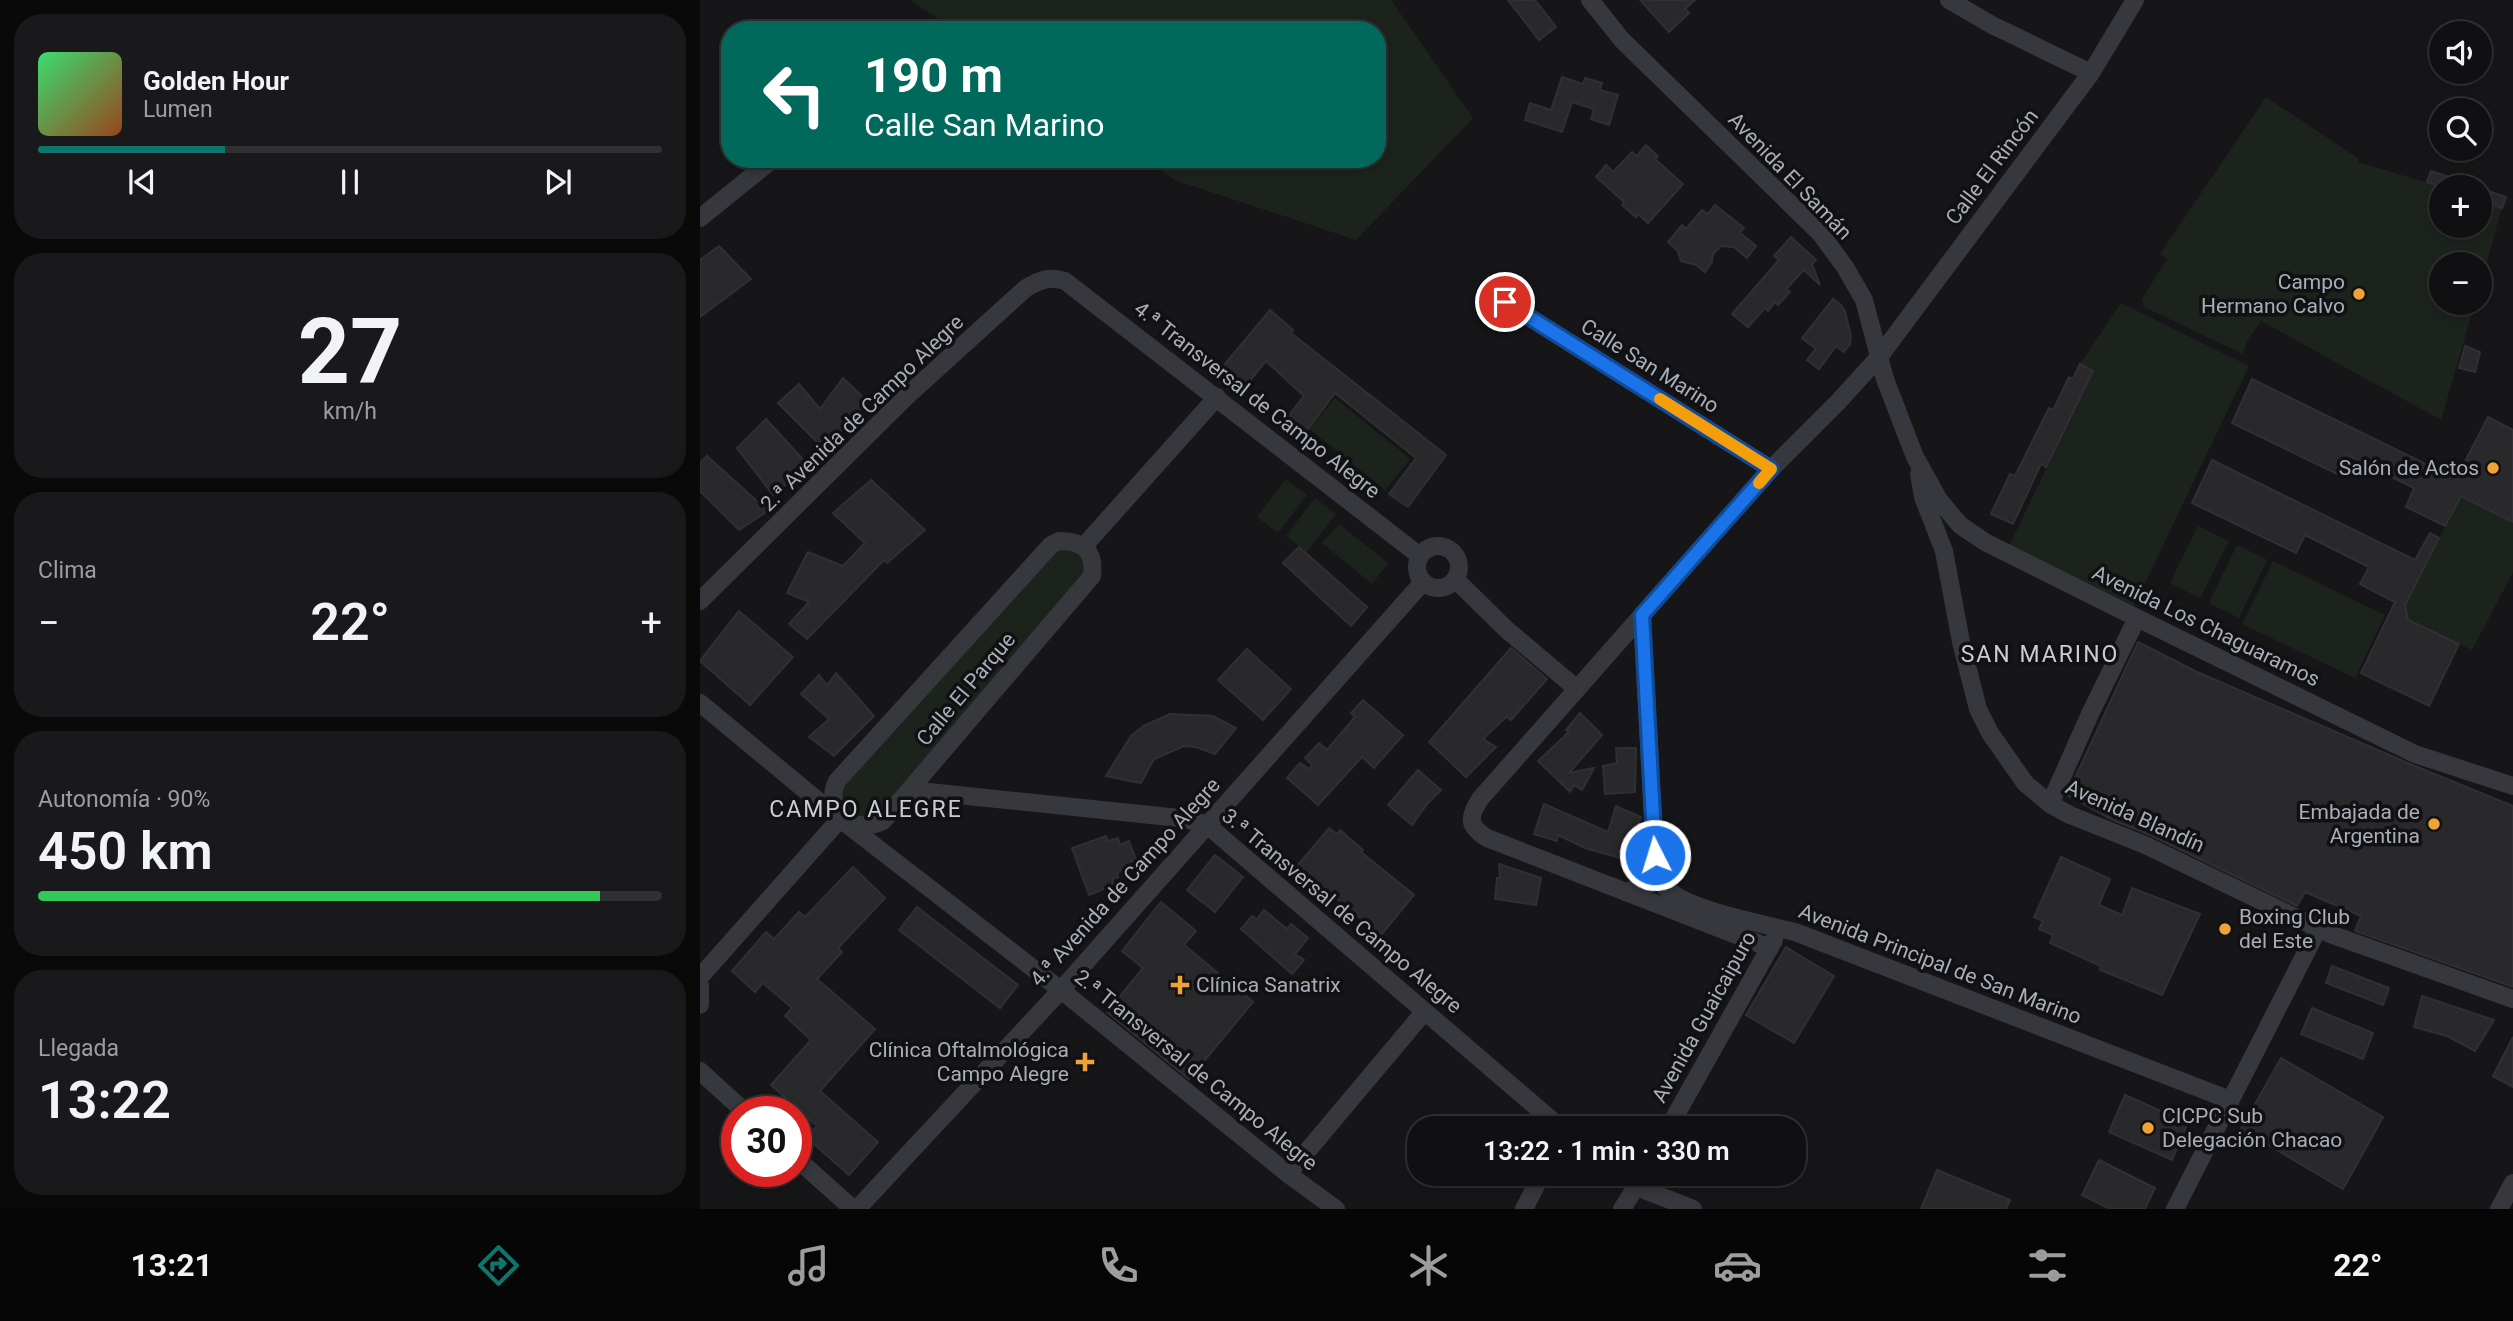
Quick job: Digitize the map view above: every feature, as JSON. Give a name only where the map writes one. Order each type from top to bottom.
[{"type":"street","name":"Avenida El Samán","points":[[1590,0],[1622,40],[1820,233],[1864,300],[1885,379],[1915,457]]},
{"type":"street","points":[[1949,0],[1992,25],[2091,73]]},
{"type":"street","name":"Calle El Rincón","points":[[1879,357],[2091,73],[2135,0]]},
{"type":"street","points":[[700,218],[762,168]]},
{"type":"street","name":"2.ª Avenida de Campo Alegre","points":[[700,601],[908,395],[1026,288],[1041,279],[1054,277],[1065,281]]},
{"type":"street","name":"4.ª Transversal de Campo Alegre","points":[[1065,281],[1420,555]]},
{"type":"street","name":"Calle San Marino","points":[[1505,302],[1771,469]]},
{"type":"street","points":[[1770,948],[1487,838],[1477,832],[1472,823],[1473,810],[1771,469],[1879,357]]},
{"type":"street","points":[[1084,546],[1217,397]]},
{"type":"street","name":"Avenida Los Chaguaramos","points":[[1915,457],[1938,500],[1960,525],[1985,542],[2415,754],[2513,786]]},
{"type":"street","name":"Avenida Blandín","points":[[1915,457],[1923,496],[1944,551],[1961,642],[1978,709],[2005,757],[2025,783],[2050,804],[2070,815],[2146,845],[2318,929],[2513,999]]},
{"type":"street","points":[[1944,551],[1947,540],[1960,525]]},
{"type":"street","name":"Calle El Parque","points":[[1067,541],[1084,546],[1091,559],[1092,576],[910,790],[883,821],[873,826],[863,827],[840,819],[835,808],[833,789],[837,781],[1051,545],[1067,541]]},
{"type":"street","points":[[1437,546],[1449,550],[1454,554],[1459,566],[1455,579],[1440,588],[1423,582],[1417,567],[1420,555],[1437,546]]},
{"type":"street","points":[[1455,579],[1507,630],[1577,689]]},
{"type":"street","name":"4.ª Avenida de Campo Alegre","points":[[855,1209],[1061,990],[1423,582]]},
{"type":"street","name":"Avenida Principal de San Marino","points":[[1642,615],[1655,855],[1665,887],[1679,897],[1716,912],[1780,928],[2230,1100]]},
{"type":"street","points":[[2050,804],[2137,618]]},
{"type":"street","name":"2.ª Transversal de Campo Alegre","points":[[700,703],[840,819],[1061,990],[1288,1174],[1336,1209]]},
{"type":"street","name":"3.ª Transversal de Campo Alegre","points":[[910,790],[1179,818],[1206,824],[1425,1011],[1540,1116]]},
{"type":"street","points":[[700,977],[840,819]]},
{"type":"street","points":[[1628,893],[1644,881],[1655,855]]},
{"type":"street","name":"Avenida Guaicaipuro","points":[[1675,1116],[1780,928]]},
{"type":"street","points":[[2175,1209],[2318,929]]},
{"type":"street","points":[[700,986],[700,1005]]},
{"type":"street","points":[[1288,1174],[1425,1011]]},
{"type":"street","points":[[700,1071],[728,1096]]},
{"type":"street","points":[[812,1172],[855,1209]]},
{"type":"street","points":[[2499,1209],[2513,1183]]},
{"type":"street","points":[[1524,1209],[1536,1186]]},
{"type":"street","points":[[1622,1209],[1637,1186]]},
{"type":"street","points":[[1649,1186],[1693,1209]]},
{"type":"shaded area","points":[[910,0],[1391,0],[1473,118],[1356,240],[1175,180],[1157,168],[1386,168],[1386,21],[941,21]]},
{"type":"shaded area","points":[[2266,97],[2359,159],[2358,162],[2429,183],[2429,238],[2492,238],[2492,204],[2502,208],[2490,252],[2429,252],[2429,315],[2472,315],[2441,420],[2261,321],[2247,341],[2243,354],[2144,307],[2142,299],[2167,259],[2160,254]]},
{"type":"shaded area","points":[[2121,303],[2249,366],[2134,606],[2008,548],[2093,372],[2080,364]]},
{"type":"shaded area","points":[[1335,398],[1410,459],[1385,490],[1310,429]]},
{"type":"shaded area","points":[[1286,479],[1307,495],[1278,533],[1257,517]]},
{"type":"shaded area","points":[[2461,496],[2513,522],[2513,572],[2472,650],[2408,620],[2405,605]]},
{"type":"shaded area","points":[[1315,498],[1336,514],[1307,552],[1286,536]]},
{"type":"shaded area","points":[[1339,524],[1388,563],[1372,584],[1322,543]]},
{"type":"shaded area","points":[[2198,526],[2229,541],[2200,598],[2170,583]]},
{"type":"shaded area","points":[[1067,541],[1093,567],[883,821],[840,819],[837,781]]},
{"type":"shaded area","points":[[2237,545],[2267,560],[2239,618],[2209,603]]},
{"type":"shaded area","points":[[2273,561],[2385,615],[2355,678],[2242,624]]},
{"type":"building","points":[[1508,0],[1535,0],[1556,27],[1539,40]]},
{"type":"building","points":[[1640,0],[1695,0],[1685,9],[1689,13],[1669,32]]},
{"type":"building","points":[[1562,77],[1583,84],[1585,78],[1602,83],[1600,90],[1618,95],[1609,125],[1591,119],[1594,109],[1572,102],[1562,132],[1525,120],[1530,103],[1551,110]]},
{"type":"building","points":[[1646,145],[1658,156],[1655,159],[1683,184],[1648,223],[1622,205],[1624,202],[1596,177],[1606,165],[1613,172],[1632,152],[1637,156]]},
{"type":"building","points":[[2492,192],[2506,197],[2502,208],[2492,204]]},
{"type":"building","points":[[1715,205],[1744,228],[1740,233],[1756,246],[1747,258],[1734,247],[1721,246],[1713,254],[1712,262],[1705,272],[1696,265],[1681,261],[1677,250],[1668,242],[1682,225],[1686,229],[1702,210],[1708,214]]},
{"type":"building","points":[[1791,237],[1816,260],[1812,264],[1820,285],[1804,270],[1786,289],[1790,292],[1778,305],[1775,302],[1768,311],[1765,308],[1748,327],[1732,314],[1779,260],[1774,256]]},
{"type":"building","points":[[719,246],[751,279],[700,317],[700,260]]},
{"type":"building","points":[[1833,299],[1845,312],[1851,336],[1850,344],[1844,352],[1836,346],[1819,369],[1807,360],[1816,349],[1802,338]]},
{"type":"building","points":[[1270,310],[1293,330],[1291,333],[1446,455],[1408,507],[1389,494],[1416,458],[1335,393],[1306,432],[1289,415],[1304,396],[1266,361],[1237,396],[1214,377]]},
{"type":"building","points":[[2465,346],[2480,352],[2475,372],[2459,368]]},
{"type":"building","points":[[2080,364],[2093,371],[2046,467],[2041,464],[2013,524],[1991,514],[2010,474],[2015,476],[2049,408],[2053,410],[2069,377],[2073,379]]},
{"type":"building","points":[[843,378],[868,402],[824,449],[778,403],[799,384],[820,409]]},
{"type":"building","points":[[2252,379],[2456,479],[2488,417],[2513,430],[2513,522],[2461,496],[2445,526],[2406,507],[2414,488],[2347,455],[2339,475],[2232,423]]},
{"type":"building","points":[[766,419],[809,466],[773,495],[737,448]]},
{"type":"building","points":[[707,456],[768,511],[739,530],[700,491],[700,463]]},
{"type":"building","points":[[2212,460],[2415,560],[2430,533],[2439,538],[2405,605],[2408,620],[2459,644],[2429,706],[2361,673],[2395,602],[2360,584],[2369,567],[2305,535],[2296,553],[2192,503]]},
{"type":"building","points":[[871,480],[925,530],[887,563],[884,560],[807,639],[789,624],[809,602],[787,593],[808,552],[843,566],[865,543],[833,513]]},
{"type":"building","points":[[1299,547],[1367,607],[1351,626],[1283,563]]},
{"type":"building","points":[[739,611],[793,657],[750,705],[700,661]]},
{"type":"building","points":[[2138,642],[2195,671],[2513,806],[2513,987],[2355,931],[2361,916],[2305,892],[2297,906],[2113,820],[2067,795]]},
{"type":"building","points":[[1511,648],[1547,679],[1511,720],[1506,717],[1483,739],[1496,747],[1466,777],[1429,742]]},
{"type":"building","points":[[1247,649],[1291,689],[1263,720],[1218,680]]},
{"type":"building","points":[[836,673],[874,716],[834,756],[809,737],[829,719],[801,694],[819,675],[827,685]]},
{"type":"building","points":[[1363,700],[1403,735],[1374,768],[1362,757],[1318,805],[1287,778],[1300,763],[1309,769],[1312,765],[1305,758],[1319,743],[1327,750],[1355,717],[1351,713]]},
{"type":"building","points":[[1580,713],[1602,735],[1569,773],[1594,768],[1582,790],[1574,785],[1570,792],[1538,761],[1569,732],[1566,730]]},
{"type":"building","points":[[1170,714],[1213,716],[1236,728],[1215,754],[1184,746],[1154,759],[1141,783],[1106,776],[1131,736],[1143,726]]},
{"type":"building","points":[[1616,748],[1636,748],[1635,792],[1605,794],[1603,766],[1617,763]]},
{"type":"building","points":[[1418,770],[1441,790],[1412,825],[1388,805]]},
{"type":"building","points":[[1544,804],[1608,832],[1616,806],[1641,817],[1636,832],[1642,841],[1631,861],[1585,848],[1558,835],[1557,841],[1534,834]]},
{"type":"building","points":[[1329,828],[1337,834],[1340,830],[1363,850],[1361,852],[1414,895],[1381,935],[1297,866]]},
{"type":"building","points":[[1106,836],[1108,841],[1118,838],[1120,845],[1129,841],[1136,860],[1125,864],[1125,869],[1117,873],[1118,877],[1112,879],[1114,885],[1089,895],[1072,848]]},
{"type":"building","points":[[1215,855],[1243,877],[1215,912],[1187,890]]},
{"type":"building","points":[[2061,857],[2110,879],[2099,905],[2122,915],[2132,888],[2200,914],[2162,995],[2100,970],[2101,966],[2050,943],[2053,935],[2039,929],[2043,921],[2034,917]]},
{"type":"building","points":[[1499,864],[1541,878],[1536,905],[1495,899],[1497,878],[1500,878]]},
{"type":"building","points":[[853,867],[885,898],[838,948],[842,952],[817,979],[875,1029],[820,1091],[878,1142],[849,1175],[812,1142],[812,1132],[817,1126],[812,1122],[812,1096],[783,1096],[771,1085],[811,1040],[785,1016],[792,1008],[763,983],[755,992],[732,971],[766,932],[774,939],[799,912],[805,917]]},
{"type":"building","name":"Clínica Sanatrix","points":[[1161,902],[1196,931],[1184,945],[1253,1002],[1189,1079],[1107,1012],[1143,968],[1122,951]]},
{"type":"building","points":[[917,907],[1018,985],[1000,1008],[899,930]]},
{"type":"building","points":[[1264,910],[1287,929],[1291,924],[1308,938],[1295,954],[1304,960],[1292,974],[1241,929],[1252,916],[1257,919]]},
{"type":"building","points":[[1786,947],[1834,976],[1794,1043],[1746,1015]]},
{"type":"building","points":[[2332,966],[2389,988],[2383,1005],[2326,983]]},
{"type":"building","points":[[2422,996],[2494,1020],[2475,1051],[2447,1036],[2414,1027]]},
{"type":"building","points":[[2312,1008],[2373,1033],[2363,1059],[2301,1034]]},
{"type":"building","points":[[2513,1037],[2513,1087],[2493,1076]]},
{"type":"building","points":[[2281,1058],[2383,1117],[2343,1189],[2241,1129]]},
{"type":"building","name":"CICPC Sub Delegación Chacao","points":[[2125,1095],[2188,1123],[2172,1160],[2109,1132]]},
{"type":"building","points":[[2099,1160],[2155,1188],[2145,1209],[2110,1209],[2082,1195]]},
{"type":"building","points":[[1937,1170],[2010,1200],[2006,1209],[1921,1209]]},
{"type":"slow traffic","points":[[1660,399],[1771,469],[1759,483]]},
{"type":"place","name":"Campo Hermano Calvo","points":[[2359,294]]},
{"type":"place","name":"Salón de Actos","points":[[2493,468]]},
{"type":"place","name":"Embajada de Argentina","points":[[2434,824]]},
{"type":"place","name":"Boxing Club del Este","points":[[2225,929]]},
{"type":"place","name":"Clínica Sanatrix","points":[[1180,985]]},
{"type":"place","name":"Clínica Oftalmológica Campo Alegre","points":[[1085,1062]]},
{"type":"place","name":"CICPC Sub Delegación Chacao","points":[[2148,1128]]},
{"type":"district","name":"SAN MARINO","points":[[2040,654]]},
{"type":"district","name":"CAMPO ALEGRE","points":[[866,809]]},
{"type":"route","points":[[1505,302],[1771,469],[1642,615],[1650,802],[1655,855]]}]
